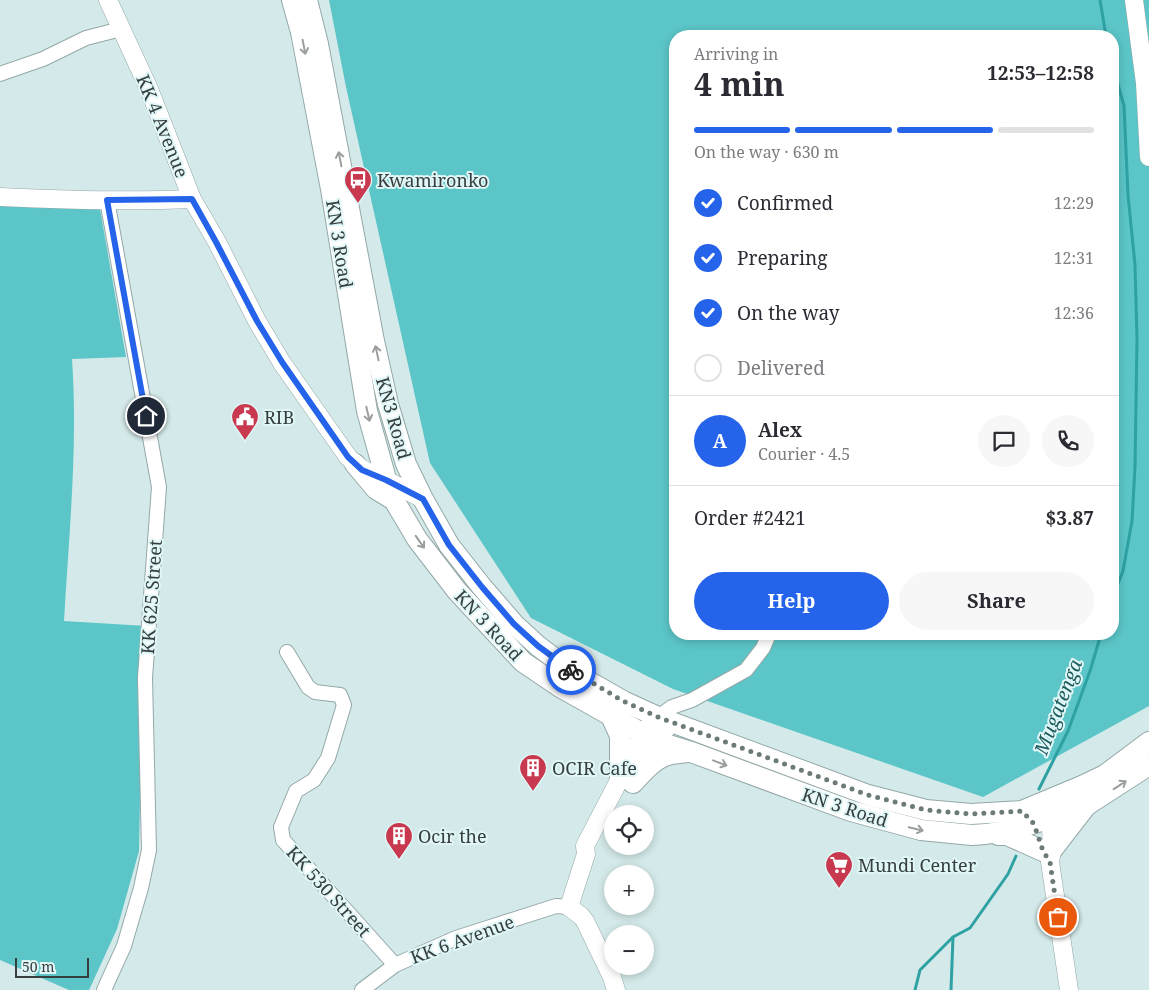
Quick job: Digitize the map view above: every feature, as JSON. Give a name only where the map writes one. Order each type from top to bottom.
[{"type":"highway","name":"KN 3 Road","points":[[292,0],[301,32],[331,189],[367,411],[386,480],[394,500],[417,539],[457,592],[523,662],[560,687],[650,737],[851,811],[921,830],[986,834],[1039,813],[1105,775],[1149,742]]},
{"type":"highway","name":"KN3 Road","points":[[307,0],[318,44],[374,341],[388,404],[406,464],[449,545],[514,624],[538,646],[574,673],[623,701],[664,719],[810,774]]},
{"type":"highway","points":[[378,454],[373,463],[358,467],[376,489],[394,500]]},
{"type":"highway","points":[[611,716],[620,736],[626,781],[668,754],[691,752]]},
{"type":"highway","name":"KN 3 Road","points":[[810,774],[868,795],[926,810],[971,814],[1039,813],[1087,805],[1149,765]]},
{"type":"highway","points":[[986,834],[1007,835],[1048,854],[1087,805]]},
{"type":"main road","name":"KK 4 Avenue","points":[[108,0],[149,90],[192,199],[257,321],[282,362],[343,451],[358,467],[423,499]]},
{"type":"main road","points":[[1134,0],[1145,83],[1149,157]]},
{"type":"main road","points":[[0,196],[57,200],[192,199]]},
{"type":"main road","points":[[616,990],[612,977],[585,921],[582,916],[569,907],[586,854],[585,846],[626,781],[650,737],[664,719]]},
{"type":"main road","points":[[617,805],[626,781]]},
{"type":"main road","points":[[1039,813],[1048,854],[1069,990]]},
{"type":"main road","points":[[586,854],[593,850],[604,831]]},
{"type":"street","points":[[0,74],[43,59],[86,38],[121,29]]},
{"type":"street","name":"KK 625 Street","points":[[104,990],[124,946],[141,888],[149,850],[144,678],[159,487],[107,200]]},
{"type":"street","points":[[664,719],[692,700],[746,670],[763,648],[766,640]]},
{"type":"street","name":"KK 530 Street","points":[[288,652],[308,687],[315,692],[340,695],[344,705],[328,758],[314,780],[296,791],[281,827],[283,840],[395,965]]},
{"type":"street","name":"KK 6 Avenue","points":[[362,990],[395,965],[456,938],[556,906],[569,907]]},
{"type":"shaded area","points":[[329,0],[1149,0],[1149,706],[983,797],[673,689],[531,618],[430,463],[346,87]]},
{"type":"shaded area","points":[[0,203],[100,209],[126,357],[72,359],[74,392],[73,457],[64,621],[146,626],[142,685],[139,851],[117,929],[89,990],[69,990],[0,960]]},
{"type":"waterway","points":[[1100,0],[1105,30]]},
{"type":"waterway","name":"Mugatenga","points":[[1119,88],[1124,106],[1128,195],[1135,265],[1137,339],[1135,467],[1132,521],[1123,571],[1119,581]]},
{"type":"waterway","name":"Mugatenga","points":[[1039,789],[1068,731],[1099,640]]},
{"type":"waterway","points":[[951,990],[953,937],[970,928],[1008,874],[1016,856]]},
{"type":"waterway","points":[[915,990],[920,970],[953,937]]},
{"type":"way so far","points":[[571,670],[623,701],[658,717],[868,795],[926,810],[971,814],[1022,811],[1034,824],[1043,851],[1050,862],[1058,917]]},
{"type":"place","name":"Kwamironko","points":[[358,204]]},
{"type":"place","name":"RIB","points":[[245,441]]},
{"type":"place","name":"OCIR Cafe","points":[[533,792]]},
{"type":"place","name":"Ocir the","points":[[399,860]]},
{"type":"place","name":"Mundi Center","points":[[839,889]]},
{"type":"route","points":[[146,416],[107,200],[192,199],[257,321],[282,362],[348,457],[362,470],[423,499],[449,545],[514,624],[538,646],[571,670]]}]
